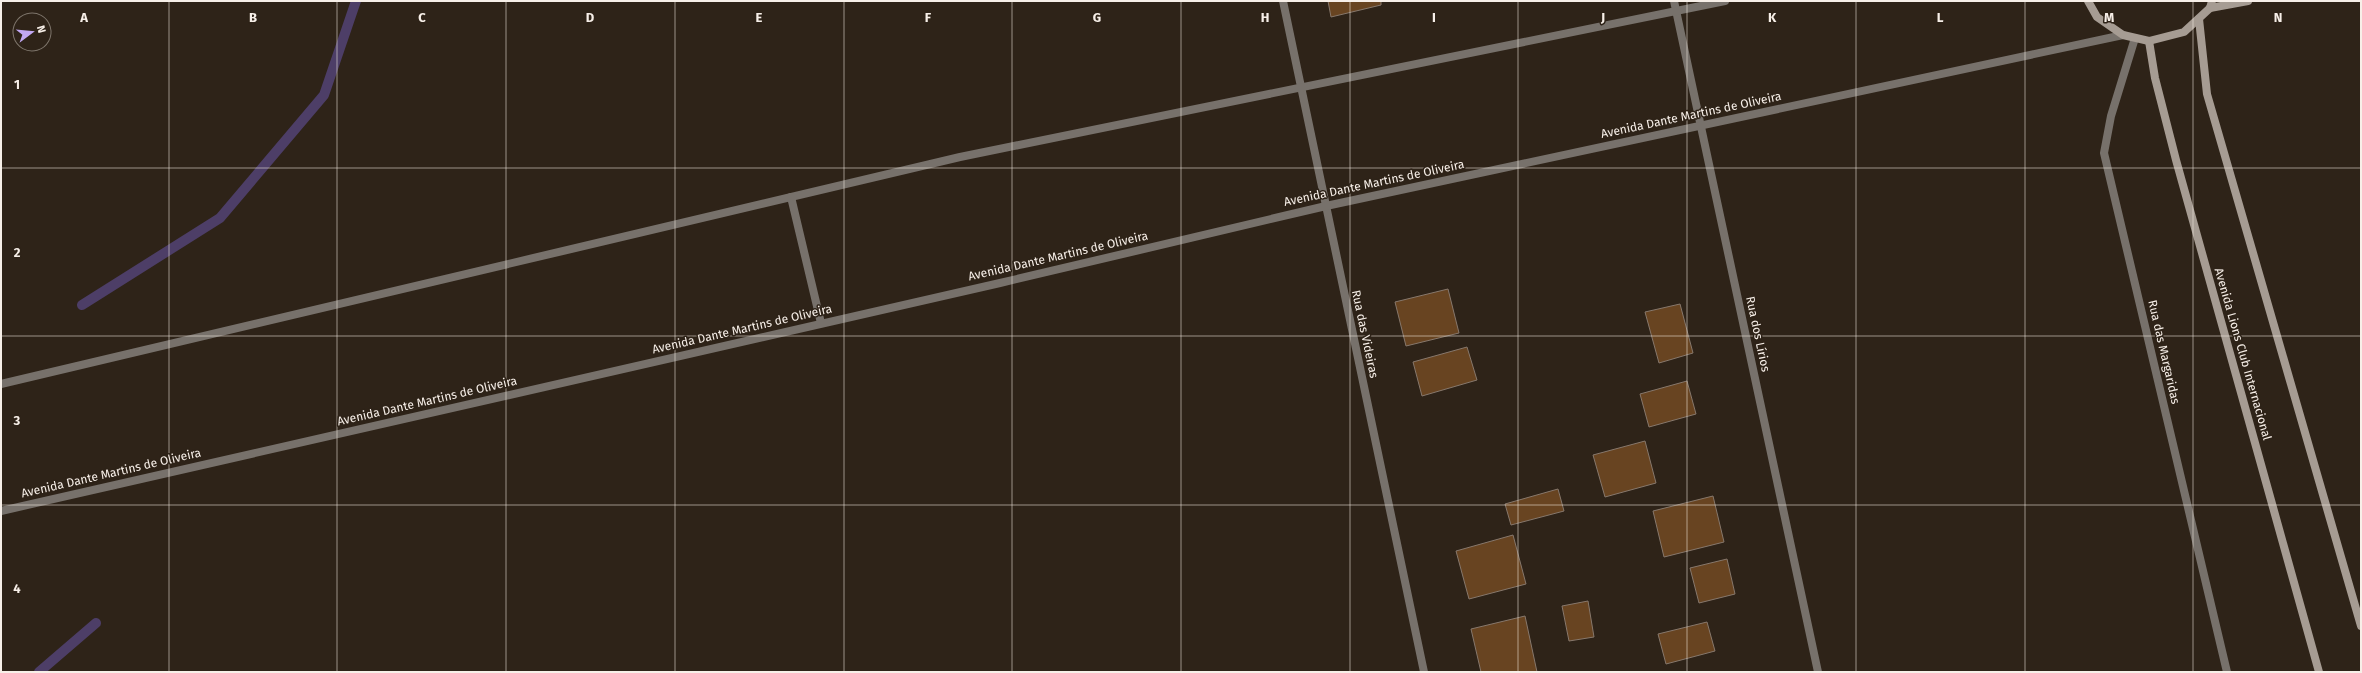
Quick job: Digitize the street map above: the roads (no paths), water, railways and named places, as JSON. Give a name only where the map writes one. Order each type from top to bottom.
[{"type":"street","name":"Rua das Videiras","points":[[1282,1],[1424,672]]},
{"type":"street","name":"Rua dos Lírios","points":[[1674,1],[1818,672]]},
{"type":"street","points":[[1,384],[960,157],[1725,1]]},
{"type":"street","points":[[2088,1],[2097,17],[2123,36],[2149,41],[2184,32],[2211,5],[2248,1]]},
{"type":"street","points":[[2198,19],[2207,94],[2361,626]]},
{"type":"street","name":"Avenida Dante Martins de Oliveira","points":[[1,511],[1326,206],[2123,36]]},
{"type":"street","name":"Rua das Margaridas","points":[[2135,38],[2111,116],[2104,153],[2227,672]]},
{"type":"street","name":"Avenida Lions Club Internacional","points":[[2149,41],[2155,78],[2176,160],[2319,672]]},
{"type":"street","points":[[791,197],[822,323]]},
{"type":"waterway","points":[[82,305],[220,218],[324,95],[356,1]]},
{"type":"waterway","points":[[39,672],[96,623]]}]
